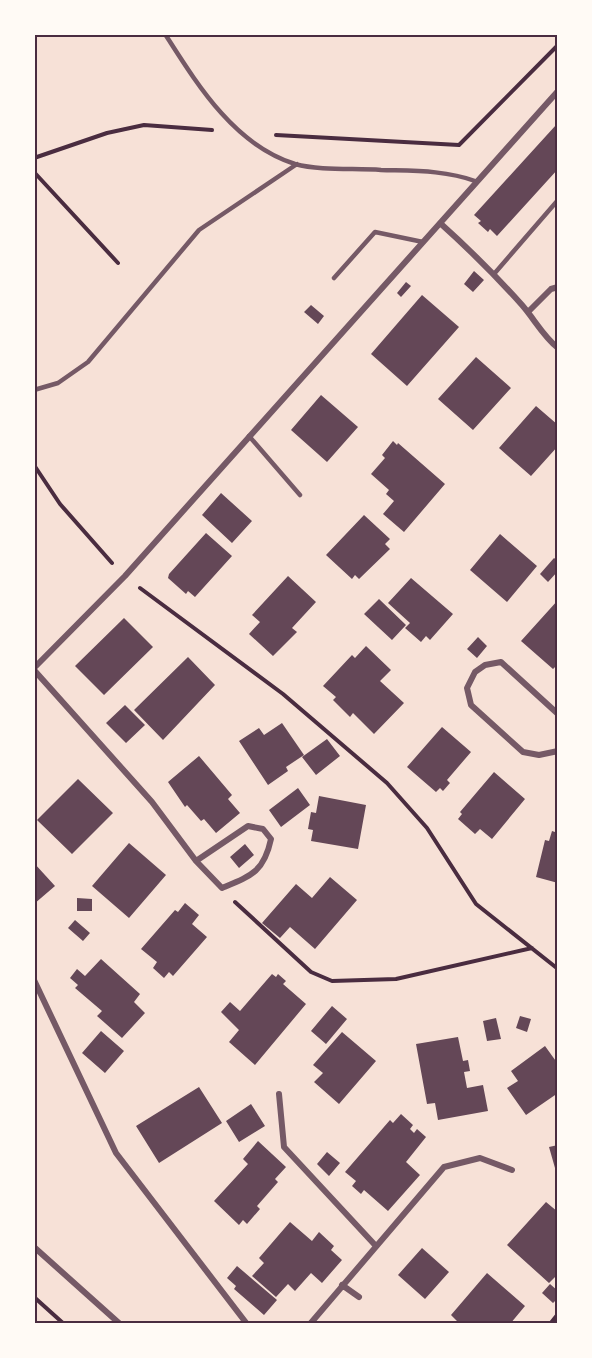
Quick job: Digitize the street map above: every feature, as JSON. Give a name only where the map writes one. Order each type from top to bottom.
[{"type":"street","points":[[196,861],[248,826],[263,829],[271,839],[268,856],[259,870],[222,888],[196,861],[152,802],[34,669],[125,576],[475,181],[558,91]]},
{"type":"street","points":[[440,223],[494,274],[528,312],[544,337],[558,348]]},
{"type":"street","points":[[528,312],[551,289],[558,287]]},
{"type":"street","points":[[558,714],[501,662],[485,665],[475,672],[467,688],[471,705],[523,752],[539,755],[558,751]]},
{"type":"street","points":[[34,980],[116,1152],[247,1323]]},
{"type":"street","points":[[279,1094],[284,1148],[375,1245]]},
{"type":"street","points":[[310,1323],[444,1167],[480,1158],[512,1170]]},
{"type":"street","points":[[34,1248],[120,1323]]},
{"type":"street","points":[[342,1285],[359,1298]]},
{"type":"lane","points":[[165,34],[215,106],[240,132],[280,158],[297,164],[448,173],[475,181]]},
{"type":"lane","points":[[34,390],[58,383],[88,362],[199,230],[297,164]]},
{"type":"lane","points":[[494,274],[558,200]]},
{"type":"lane","points":[[334,278],[375,232],[423,242]]},
{"type":"lane","points":[[249,436],[300,495]]},
{"type":"path","points":[[34,158],[107,133],[144,125],[459,145],[558,45]]},
{"type":"path","points":[[34,172],[118,263]]},
{"type":"path","points":[[34,465],[60,504],[125,576],[283,694],[387,783],[427,828],[476,904],[558,969]]},
{"type":"path","points":[[222,888],[311,972],[332,981],[396,979],[532,948]]},
{"type":"path","points":[[34,1297],[64,1323]]},
{"type":"path","points":[[550,1323],[558,1314]]},
{"type":"building","points":[[556,125],[558,169],[497,236],[490,229],[488,232],[478,223],[481,221],[474,215]]},
{"type":"building","points":[[474,271],[484,280],[473,292],[464,284]]},
{"type":"building","points":[[406,282],[411,286],[401,297],[397,293]]},
{"type":"building","points":[[422,295],[459,327],[407,386],[371,354]]},
{"type":"building","points":[[311,305],[324,316],[318,324],[304,312]]},
{"type":"building","points":[[476,357],[511,388],[473,430],[438,399]]},
{"type":"building","points":[[321,395],[358,427],[327,462],[291,430]]},
{"type":"building","points":[[536,406],[558,425],[558,446],[531,476],[499,448]]},
{"type":"building","points":[[393,441],[445,484],[404,532],[383,514],[394,501],[386,494],[389,490],[371,474],[385,458],[382,455]]},
{"type":"building","points":[[221,493],[252,521],[232,543],[202,515]]},
{"type":"building","points":[[364,515],[390,539],[385,544],[390,549],[359,579],[355,575],[352,579],[326,555]]},
{"type":"building","points":[[206,533],[232,556],[195,597],[188,591],[186,594],[168,578],[169,574]]},
{"type":"building","points":[[500,534],[537,566],[507,602],[470,570]]},
{"type":"building","points":[[554,558],[558,561],[558,571],[548,582],[540,574]]},
{"type":"building","points":[[288,576],[316,602],[292,628],[297,632],[273,656],[249,634],[260,622],[252,615]]},
{"type":"building","points":[[411,578],[453,614],[430,640],[426,636],[421,642],[405,628],[410,623],[388,603]]},
{"type":"building","points":[[379,599],[406,625],[392,640],[364,614]]},
{"type":"building","points":[[558,600],[558,664],[553,669],[521,641]]},
{"type":"building","points":[[124,618],[153,647],[104,695],[75,666]]},
{"type":"building","points":[[478,637],[487,646],[477,658],[467,649]]},
{"type":"building","points":[[366,646],[391,670],[380,681],[404,703],[374,734],[353,713],[350,717],[333,700],[336,697],[323,686],[352,655],[355,658]]},
{"type":"building","points":[[188,657],[215,685],[163,740],[134,710]]},
{"type":"building","points":[[125,705],[145,725],[126,743],[106,723]]},
{"type":"building","points":[[282,723],[304,755],[286,767],[288,771],[268,785],[239,741],[259,728],[264,735]]},
{"type":"building","points":[[442,727],[471,752],[447,780],[450,783],[443,791],[440,788],[436,792],[407,767]]},
{"type":"building","points":[[327,739],[340,756],[316,775],[302,757]]},
{"type":"building","points":[[199,756],[232,795],[228,799],[240,813],[216,833],[204,819],[201,821],[187,805],[185,807],[168,782]]},
{"type":"building","points":[[494,772],[525,799],[492,839],[480,829],[475,834],[458,819],[462,814],[460,812]]},
{"type":"building","points":[[78,779],[113,813],[72,854],[37,820]]},
{"type":"building","points":[[298,788],[310,805],[281,827],[269,810]]},
{"type":"building","points":[[319,796],[366,805],[358,849],[311,841],[313,830],[308,829],[311,812],[316,813]]},
{"type":"building","points":[[552,831],[558,833],[558,883],[536,877],[545,840],[549,841]]},
{"type":"building","points":[[129,843],[166,875],[129,918],[92,886]]},
{"type":"building","points":[[245,844],[254,855],[239,868],[230,857]]},
{"type":"building","points":[[34,863],[55,886],[34,904]]},
{"type":"building","points":[[330,877],[357,900],[315,949],[290,927],[280,938],[262,923],[296,884],[312,898]]},
{"type":"building","points":[[77,898],[92,899],[92,911],[77,911]]},
{"type":"building","points":[[185,903],[199,915],[192,924],[207,937],[173,976],[169,972],[164,978],[153,968],[157,962],[141,949],[175,910],[178,912]]},
{"type":"building","points":[[75,920],[90,933],[83,941],[68,928]]},
{"type":"building","points":[[101,959],[140,994],[134,1002],[145,1013],[122,1038],[97,1016],[102,1011],[75,988],[78,985],[70,978],[77,969],[85,976]]},
{"type":"building","points":[[272,974],[276,977],[278,974],[286,981],[283,984],[306,1004],[255,1065],[229,1042],[239,1030],[221,1012],[230,1002],[240,1011]]},
{"type":"building","points":[[332,1006],[347,1019],[326,1044],[311,1031]]},
{"type":"building","points":[[520,1016],[531,1019],[527,1032],[516,1028]]},
{"type":"building","points":[[496,1018],[501,1039],[487,1041],[483,1021]]},
{"type":"building","points":[[101,1031],[124,1051],[105,1073],[82,1053]]},
{"type":"building","points":[[342,1032],[376,1061],[339,1104],[314,1082],[323,1073],[313,1065]]},
{"type":"building","points":[[458,1037],[463,1061],[468,1060],[470,1071],[464,1072],[467,1088],[483,1085],[488,1111],[438,1120],[435,1103],[427,1104],[416,1044]]},
{"type":"building","points":[[545,1046],[558,1064],[558,1093],[526,1115],[507,1088],[518,1081],[511,1071]]},
{"type":"building","points":[[199,1087],[222,1123],[159,1163],[136,1126]]},
{"type":"building","points":[[251,1104],[265,1126],[239,1142],[226,1121]]},
{"type":"building","points":[[401,1114],[413,1125],[410,1129],[414,1133],[417,1129],[426,1137],[406,1162],[420,1175],[388,1211],[364,1190],[361,1194],[352,1186],[356,1181],[345,1172],[390,1120],[393,1123]]},
{"type":"building","points":[[258,1141],[286,1167],[275,1179],[278,1182],[257,1206],[260,1209],[247,1224],[243,1220],[239,1225],[214,1201],[248,1164],[243,1159]]},
{"type":"building","points":[[558,1145],[558,1175],[557,1175],[549,1147]]},
{"type":"building","points":[[327,1152],[340,1163],[329,1176],[317,1164]]},
{"type":"building","points":[[546,1202],[558,1212],[558,1274],[549,1283],[507,1245]]},
{"type":"building","points":[[290,1222],[312,1241],[319,1232],[334,1246],[331,1250],[342,1260],[322,1283],[311,1273],[295,1291],[288,1284],[276,1297],[252,1276],[264,1263],[259,1258]]},
{"type":"building","points":[[422,1248],[449,1272],[425,1299],[398,1275]]},
{"type":"building","points":[[237,1266],[277,1300],[264,1315],[234,1289],[236,1286],[227,1278]]},
{"type":"building","points":[[487,1273],[525,1306],[510,1324],[460,1324],[451,1315]]},
{"type":"building","points":[[550,1284],[558,1291],[558,1298],[553,1303],[542,1293]]}]
